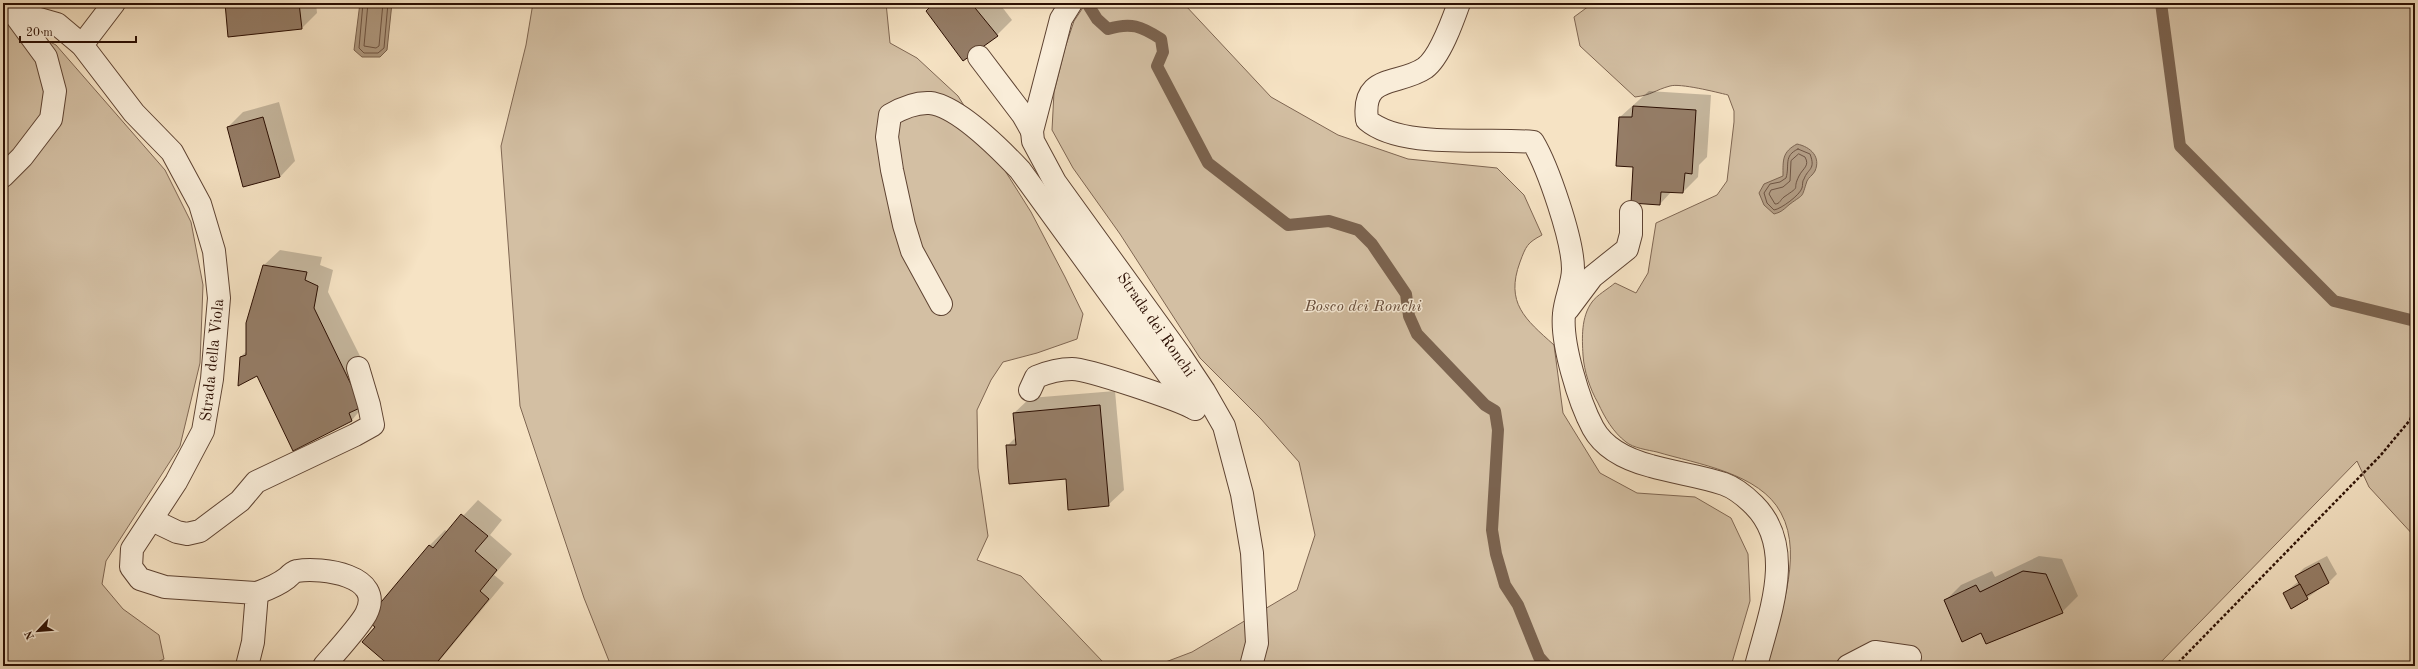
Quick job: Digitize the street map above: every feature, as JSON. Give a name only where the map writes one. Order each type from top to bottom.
[{"type":"street","points":[[82,45],[114,3]]},
{"type":"street","points":[[1032,131],[1061,19],[1071,3]]},
{"type":"street","points":[[1459,3],[1438,51],[1425,68],[1384,81],[1372,91],[1365,106],[1367,120],[1378,129],[1419,138],[1467,141],[1533,142],[1541,155],[1564,222],[1570,245],[1573,270],[1564,315],[1567,355],[1593,428],[1610,449],[1639,463],[1726,484],[1745,497],[1768,520],[1773,534],[1777,574],[1774,598],[1756,666]]},
{"type":"street","name":"Strada della Viola","points":[[9,8],[57,24],[82,45],[134,113],[172,152],[200,204],[214,251],[219,298],[212,379],[203,431],[176,482],[132,549],[131,567],[140,579],[165,587],[257,593]]},
{"type":"street","name":"Strada della Viola","points":[[3,176],[22,157],[51,119],[55,91],[46,57],[9,8]]},
{"type":"street","name":"Strada dei Ronchi","points":[[979,58],[1023,114],[1032,131],[1033,142],[1055,182],[1180,355],[1204,391],[1224,426],[1242,494],[1252,553],[1257,643],[1251,666]]},
{"type":"street","points":[[941,304],[912,251],[892,170],[887,137],[890,115],[906,106],[931,103],[958,115],[992,141],[1020,170],[1192,407]]},
{"type":"street","points":[[1564,315],[1592,277],[1627,249],[1631,234],[1631,212]]},
{"type":"street","points":[[152,520],[177,532],[187,534],[200,531],[240,501],[256,482],[373,425],[369,405],[358,368]]},
{"type":"street","points":[[1030,390],[1036,377],[1053,370],[1074,369],[1098,374],[1192,407],[1224,426]]},
{"type":"street","points":[[247,666],[253,642],[257,593],[279,584],[295,571],[323,572],[349,576],[362,582],[370,596],[367,613],[324,666]]},
{"type":"street","points":[[1848,666],[1875,652],[1910,657]]},
{"type":"path","points":[[2175,666],[2380,456],[2410,420],[2415,408]]},
{"type":"green space","points":[[533,3],[886,3],[890,43],[917,58],[958,96],[1031,212],[1083,314],[1077,339],[1037,353],[1003,362],[991,380],[977,410],[978,468],[988,536],[977,560],[1021,576],[1103,662],[1120,666],[611,666],[584,598],[520,406],[501,146],[526,45]]},
{"type":"green space","name":"Bosco dei Ronchi","points":[[1086,3],[1185,5],[1271,97],[1338,135],[1408,159],[1497,168],[1524,195],[1542,235],[1530,243],[1520,262],[1516,276],[1515,289],[1517,299],[1520,309],[1534,327],[1554,345],[1563,413],[1600,473],[1637,493],[1695,497],[1731,518],[1748,554],[1750,601],[1731,666],[1155,666],[1192,652],[1297,590],[1315,535],[1299,462],[1261,419],[1200,358],[1120,234],[1073,168],[1052,130],[1054,92],[1065,48],[1074,21]]},
{"type":"green space","points":[[1593,3],[2415,3],[2415,537],[2369,487],[2357,461],[2157,666],[1766,666],[1787,590],[1790,569],[1788,530],[1781,513],[1771,499],[1758,488],[1743,479],[1708,466],[1637,447],[1626,442],[1617,434],[1595,398],[1586,374],[1582,342],[1584,321],[1588,308],[1597,297],[1615,283],[1636,293],[1648,273],[1656,223],[1717,195],[1727,181],[1734,111],[1728,95],[1690,87],[1675,85],[1646,95],[1635,97],[1580,46],[1574,17]]},
{"type":"green space","points":[[3,19],[56,45],[165,170],[191,222],[203,285],[200,363],[180,446],[106,561],[102,584],[123,609],[159,635],[164,659],[149,666],[3,666]]},
{"type":"water","points":[[360,3],[392,3],[387,50],[380,57],[362,57],[354,50]]},
{"type":"water","points":[[1797,144],[1802,145],[1814,153],[1817,166],[1808,180],[1802,195],[1783,210],[1774,214],[1764,205],[1759,193],[1764,184],[1783,176],[1784,157],[1788,150]]},
{"type":"building","points":[[225,3],[299,3],[302,29],[228,37]]},
{"type":"building","points":[[934,3],[971,3],[998,36],[963,61],[926,11]]},
{"type":"building","points":[[1633,106],[1696,110],[1692,174],[1685,173],[1683,193],[1661,192],[1660,205],[1631,203],[1633,167],[1616,166],[1619,117],[1632,117]]},
{"type":"building","points":[[263,117],[280,177],[243,187],[227,127]]},
{"type":"building","points":[[263,265],[307,272],[305,280],[318,286],[314,308],[362,407],[349,413],[352,421],[293,451],[257,376],[238,386],[240,357],[246,355],[246,323]]},
{"type":"building","points":[[1100,405],[1109,506],[1068,510],[1066,479],[1009,484],[1006,445],[1016,445],[1013,413]]},
{"type":"building","points":[[461,514],[488,536],[475,551],[497,570],[480,591],[489,599],[434,666],[390,666],[362,642],[375,627],[366,620],[429,545],[433,548]]},
{"type":"building","points":[[2319,563],[2329,583],[2306,596],[2295,576]]},
{"type":"building","points":[[2023,571],[2046,574],[2063,613],[1986,644],[1981,633],[1962,642],[1944,600],[1976,585],[1980,592]]},
{"type":"building","points":[[2300,584],[2308,599],[2291,609],[2283,593]]},
{"type":"waterway","points":[[1087,3],[1097,19],[1108,29],[1123,26],[1136,26],[1161,39],[1163,52],[1157,66],[1208,163],[1288,225],[1329,221],[1358,230],[1372,244],[1406,294],[1409,316],[1417,334],[1485,405],[1495,411],[1498,430],[1492,530],[1496,554],[1505,585],[1518,605],[1539,657],[1547,666]]},
{"type":"waterway","points":[[2161,3],[2180,146],[2334,301],[2415,321]]}]
